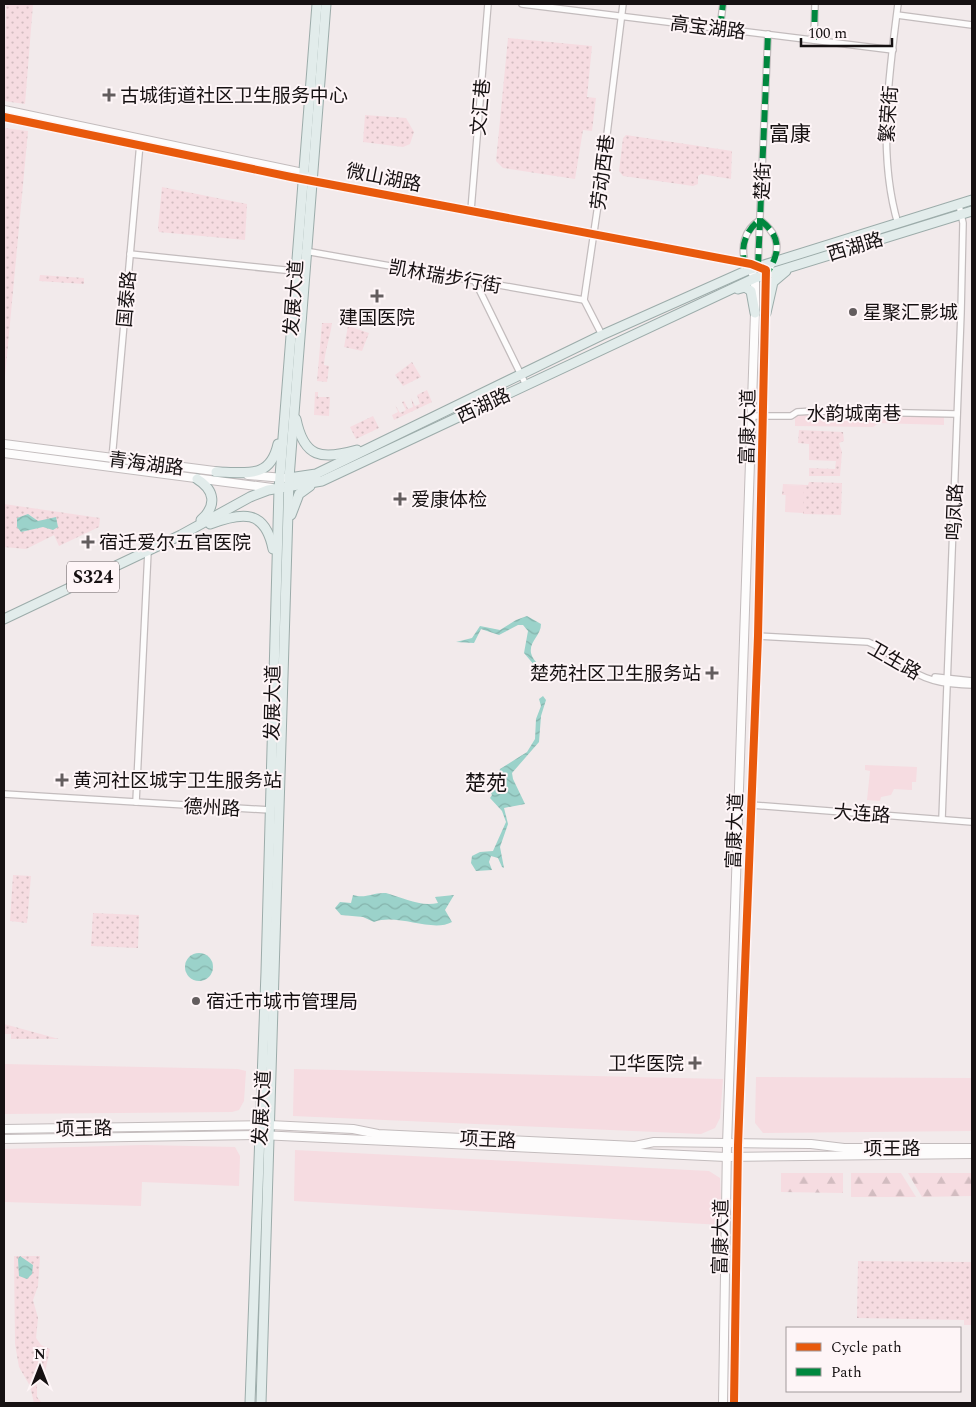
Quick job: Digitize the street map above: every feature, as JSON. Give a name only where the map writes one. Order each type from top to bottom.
[{"type":"main road","name":"发展大道","points":[[289,405],[306,251],[306,177],[318,4]]},
{"type":"main road","name":"发展大道","points":[[265,1125],[288,521],[286,481],[294,271],[326,4]]},
{"type":"main road","name":"西湖路","points":[[286,481],[316,474],[746,266],[758,266],[972,200]]},
{"type":"main road","name":"西湖路","points":[[286,481],[322,481],[767,273],[972,211]]},
{"type":"main road","points":[[766,313],[771,287],[775,278],[804,262]]},
{"type":"main road","points":[[714,297],[740,288],[748,288],[752,294],[755,313]]},
{"type":"main road","points":[[289,405],[303,443],[316,454],[337,454],[382,442]]},
{"type":"main road","points":[[216,472],[253,472],[271,463],[289,405]]},
{"type":"main road","points":[[181,535],[208,514],[212,507],[210,489],[197,479]]},
{"type":"main road","name":"发展大道","points":[[261,1403],[275,583],[279,488],[286,481]]},
{"type":"main road","points":[[288,521],[298,494],[322,481]]},
{"type":"main road","name":"S324","points":[[4,619],[181,535],[250,497],[279,488]]},
{"type":"main road","points":[[181,535],[236,516],[245,515],[254,518],[262,524],[271,539],[275,583]]},
{"type":"main road","name":"发展大道","points":[[250,1403],[265,1135]]},
{"type":"street","name":"文汇巷","points":[[471,210],[488,4]]},
{"type":"street","name":"高宝湖路","points":[[522,4],[893,50]]},
{"type":"street","name":"劳动西巷","points":[[584,300],[623,4]]},
{"type":"street","points":[[720,28],[724,4]]},
{"type":"street","points":[[814,40],[816,4]]},
{"type":"street","name":"繁荣街","points":[[898,4],[885,143],[888,187],[898,224]]},
{"type":"street","points":[[897,15],[972,25]]},
{"type":"street","name":"楚街","points":[[758,266],[768,34]]},
{"type":"street","name":"微山湖路","points":[[4,110],[140,142],[306,177],[746,266]]},
{"type":"street","name":"微山湖路","points":[[4,117],[140,142]]},
{"type":"street","name":"国泰路","points":[[112,459],[140,142]]},
{"type":"street","name":"鸣凤路","points":[[942,819],[963,230],[959,204]]},
{"type":"street","points":[[756,278],[746,266],[746,233],[760,220],[772,230],[776,260],[767,273],[765,268],[758,266]]},
{"type":"street","name":"凯林瑞步行街","points":[[306,251],[584,300]]},
{"type":"street","points":[[130,254],[294,271]]},
{"type":"street","name":"富康大道","points":[[734,1403],[738,1145],[758,634],[767,273]]},
{"type":"street","name":"富康大道","points":[[723,1403],[726,1158],[756,278]]},
{"type":"street","points":[[475,281],[526,385]]},
{"type":"street","points":[[584,300],[602,335]]},
{"type":"street","name":"水韵城南巷","points":[[752,416],[792,416],[797,412],[814,411],[957,414]]},
{"type":"street","name":"青海湖路","points":[[4,444],[286,481]]},
{"type":"street","name":"青海湖路","points":[[4,454],[279,488]]},
{"type":"street","points":[[136,802],[148,551]]},
{"type":"street","name":"卫生路","points":[[758,634],[868,642],[883,649],[916,673],[948,682],[972,685]]},
{"type":"street","name":"卫生路","points":[[948,682],[972,681]]},
{"type":"street","name":"德州路","points":[[4,794],[270,810]]},
{"type":"street","name":"大连路","points":[[751,804],[972,822]]},
{"type":"street","name":"项王路","points":[[4,1129],[265,1125],[353,1129],[378,1134],[625,1145],[654,1142],[738,1145],[811,1144],[844,1148],[972,1148]]},
{"type":"street","name":"项王路","points":[[4,1139],[265,1135],[726,1158],[972,1154]]},
{"type":"green space","points":[[6,4],[33,4],[25,104],[4,101]]},
{"type":"green space","points":[[508,38],[592,46],[587,97],[596,98],[592,131],[583,130],[575,179],[503,168],[496,161]]},
{"type":"green space","points":[[365,115],[406,118],[414,132],[410,144],[403,147],[363,142]]},
{"type":"green space","points":[[4,128],[28,131],[4,387]]},
{"type":"green space","points":[[626,135],[732,151],[731,179],[701,174],[698,176],[698,184],[693,186],[623,176],[619,171],[623,138]]},
{"type":"green space","points":[[162,187],[247,204],[245,240],[159,232]]},
{"type":"green space","points":[[40,275],[84,278],[84,284],[39,281]]},
{"type":"green space","points":[[322,323],[332,323],[324,365],[329,366],[327,382],[317,381]]},
{"type":"green space","points":[[348,326],[369,333],[362,351],[344,347]]},
{"type":"green space","points":[[412,362],[421,377],[403,386],[395,375]]},
{"type":"green space","points":[[427,390],[432,402],[394,420],[392,415],[398,412],[395,405],[400,413],[406,410],[402,402],[404,401],[408,409],[413,407],[411,398],[415,406],[420,404],[417,395]]},
{"type":"green space","points":[[315,392],[318,392],[318,397],[330,397],[329,416],[314,415]]},
{"type":"green space","points":[[851,413],[944,416],[944,425],[879,423],[873,427],[795,426],[795,415],[848,416]]},
{"type":"green space","points":[[373,416],[379,428],[356,439],[350,427]]},
{"type":"green space","points":[[799,430],[843,432],[844,441],[839,443],[842,452],[840,476],[809,476],[809,468],[835,469],[836,461],[809,460],[809,444],[798,443]]},
{"type":"green space","points":[[809,482],[842,483],[841,515],[803,514],[803,486],[786,485],[786,495],[782,495],[783,484],[808,485]]},
{"type":"green space","points":[[786,485],[804,486],[803,513],[785,512]]},
{"type":"green space","points":[[4,504],[100,518],[99,527],[59,546],[54,535],[26,549],[4,547]]},
{"type":"green space","points":[[865,765],[917,767],[916,782],[912,782],[912,790],[894,789],[891,795],[881,797],[880,801],[867,800],[870,771],[865,770]]},
{"type":"green space","points":[[13,875],[31,876],[27,923],[10,921]]},
{"type":"green space","points":[[93,913],[139,915],[138,948],[91,946]]},
{"type":"green space","points":[[4,1024],[59,1039],[11,1039],[11,1034],[4,1034]]},
{"type":"green space","points":[[4,1064],[238,1069],[246,1071],[244,1101],[239,1110],[232,1112],[4,1114]]},
{"type":"green space","points":[[294,1069],[723,1079],[720,1118],[715,1128],[701,1134],[293,1116]]},
{"type":"green space","points":[[756,1077],[972,1078],[972,1131],[763,1133],[755,1123]]},
{"type":"green space","points":[[144,1145],[235,1147],[240,1156],[239,1186],[142,1182],[141,1206],[4,1202],[4,1149]]},
{"type":"green space","points":[[295,1150],[709,1171],[720,1178],[722,1225],[294,1201]]},
{"type":"green space","points":[[781,1173],[843,1173],[843,1193],[781,1192]]},
{"type":"green space","points":[[851,1173],[901,1173],[916,1197],[851,1197]]},
{"type":"green space","points":[[908,1173],[971,1173],[971,1196],[922,1197]]},
{"type":"green space","points":[[14,1256],[40,1256],[38,1286],[33,1300],[38,1318],[36,1338],[41,1345],[50,1349],[44,1377],[37,1382],[37,1397],[42,1403],[34,1403],[30,1386],[19,1367],[15,1344]]},
{"type":"green space","points":[[858,1261],[972,1262],[972,1325],[964,1325],[964,1320],[857,1318]]},
{"type":"water","points":[[28,514],[38,521],[56,517],[58,527],[53,530],[43,527],[21,532],[17,527],[17,518]]},
{"type":"water","points":[[527,616],[541,624],[532,645],[531,653],[544,672],[543,680],[538,681],[535,666],[524,653],[528,631],[523,625],[518,625],[499,635],[481,629],[474,643],[456,642],[472,638],[480,626],[500,630],[516,620]]},
{"type":"water","points":[[543,696],[546,700],[541,716],[539,742],[512,773],[525,804],[504,808],[508,824],[500,847],[504,868],[498,858],[491,856],[489,862],[492,870],[476,871],[471,863],[472,856],[480,852],[493,851],[506,822],[502,811],[490,798],[492,795],[490,791],[496,784],[500,769],[527,752],[535,739],[536,719],[541,706],[539,699]]},
{"type":"water","points":[[386,893],[425,904],[438,903],[435,897],[454,895],[445,910],[452,922],[444,925],[435,925],[393,920],[374,922],[363,917],[341,915],[335,908],[340,902],[351,903],[353,895],[362,896]]},
{"type":"water","points":[[199,953],[209,957],[213,967],[209,977],[199,981],[189,977],[185,967],[189,957]]},
{"type":"water","points":[[20,1256],[33,1265],[32,1274],[27,1279],[19,1276],[18,1259]]},
{"type":"marked path","points":[[720,28],[723,4]]},
{"type":"marked path","points":[[814,40],[815,4]]},
{"type":"marked path","points":[[758,266],[768,34]]},
{"type":"marked path","points":[[746,267],[743,247],[750,229],[760,220],[772,232],[777,245],[775,258],[767,273]]},
{"type":"cycle path","points":[[4,117],[291,177],[751,264],[766,270],[758,636],[738,1145],[734,1403]]},
{"type":"place","name":"古城街道社区卫生服务中心","points":[[109,95]]},
{"type":"place","name":"建国医院","points":[[377,296]]},
{"type":"place","name":"星聚汇影城","points":[[853,312]]},
{"type":"place","name":"爱康体检","points":[[400,499]]},
{"type":"place","name":"宿迁爱尔五官医院","points":[[88,542]]},
{"type":"place","name":"楚苑社区卫生服务站","points":[[712,673]]},
{"type":"place","name":"黄河社区城宇卫生服务站","points":[[62,780]]},
{"type":"place","name":"宿迁市城市管理局","points":[[196,1001]]},
{"type":"place","name":"卫华医院","points":[[695,1063]]},
{"type":"district","name":"富康","points":[[790,134]]},
{"type":"district","name":"楚苑","points":[[486,783]]}]
